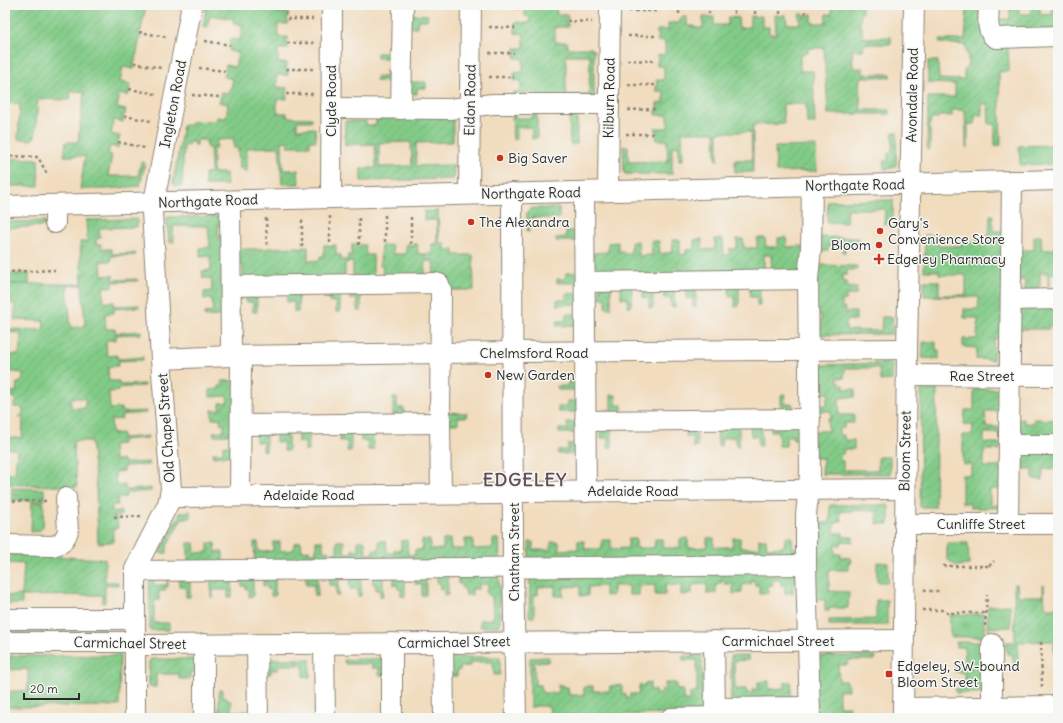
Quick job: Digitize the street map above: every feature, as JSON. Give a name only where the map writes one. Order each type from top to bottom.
[{"type":"street","name":"Ingleton Road","points":[[153,203],[192,5]]},
{"type":"street","points":[[401,109],[403,5]]},
{"type":"street","name":"Eldon Road","points":[[469,194],[471,5]]},
{"type":"street","name":"Avondale Road","points":[[911,184],[914,5]]},
{"type":"street","points":[[989,5],[989,31],[992,36],[996,38],[1058,36]]},
{"type":"street","name":"Clyde Road","points":[[331,197],[332,12]]},
{"type":"street","name":"Kilburn Road","points":[[608,191],[610,18]]},
{"type":"street","points":[[331,101],[401,109],[449,109],[493,104],[609,108]]},
{"type":"street","name":"Northgate Road","points":[[5,206],[55,214],[153,203],[331,197],[1058,180]]},
{"type":"street","points":[[1008,524],[1012,300],[1012,181]]},
{"type":"street","name":"Bloom Street","points":[[903,713],[904,489],[911,184]]},
{"type":"street","points":[[671,718],[715,714],[810,713],[807,640],[806,515],[810,474],[808,279],[811,248],[812,186]]},
{"type":"street","points":[[584,192],[586,492]]},
{"type":"street","name":"Chatham Street","points":[[512,193],[513,568],[516,718]]},
{"type":"street","points":[[230,201],[231,286],[242,425],[240,496]]},
{"type":"street","name":"Old Chapel Street","points":[[135,718],[135,571],[140,556],[170,496],[169,455],[161,359],[152,212],[153,203]]},
{"type":"street","points":[[585,282],[808,279]]},
{"type":"street","points":[[231,286],[439,284],[441,494]]},
{"type":"street","points":[[1012,300],[1058,299]]},
{"type":"street","name":"Chelmsford Road","points":[[161,359],[236,356],[513,352],[907,349]]},
{"type":"street","name":"Rae Street","points":[[907,375],[1058,376]]},
{"type":"street","points":[[585,421],[810,419]]},
{"type":"street","points":[[242,425],[440,423]]},
{"type":"street","points":[[1009,445],[1058,445]]},
{"type":"street","name":"Adelaide Road","points":[[170,496],[904,489]]},
{"type":"street","points":[[5,545],[53,546],[61,543],[68,531],[66,500]]},
{"type":"street","name":"Cunliffe Street","points":[[904,524],[1058,524]]},
{"type":"street","points":[[135,571],[806,565]]},
{"type":"street","name":"Carmichael Street","points":[[5,619],[134,619]]},
{"type":"street","points":[[983,711],[989,636]]},
{"type":"street","name":"Carmichael Street","points":[[5,642],[126,642],[144,645],[257,645],[903,640]]},
{"type":"street","points":[[714,641],[715,714]]},
{"type":"street","points":[[392,643],[392,718]]},
{"type":"street","points":[[443,643],[444,718]]},
{"type":"street","points":[[204,644],[204,718]]},
{"type":"street","points":[[324,644],[325,718]]},
{"type":"street","points":[[257,645],[258,718]]},
{"type":"street","points":[[903,713],[983,711],[1050,706]]},
{"type":"path","points":[[679,5],[679,17]]},
{"type":"path","points":[[709,5],[709,17]]},
{"type":"path","points":[[734,5],[734,18]]},
{"type":"path","points":[[755,5],[755,16]]},
{"type":"path","points":[[780,5],[780,15]]},
{"type":"path","points":[[805,5],[805,15]]},
{"type":"path","points":[[566,21],[610,18],[658,11]]},
{"type":"path","points":[[287,19],[332,12]]},
{"type":"path","points":[[610,18],[658,36]]},
{"type":"path","points":[[470,27],[515,28]]},
{"type":"path","points":[[139,32],[185,40],[230,45]]},
{"type":"path","points":[[287,43],[332,43]]},
{"type":"path","points":[[470,52],[514,53]]},
{"type":"path","points":[[609,60],[657,61]]},
{"type":"path","points":[[134,63],[180,69],[225,71]]},
{"type":"path","points":[[286,69],[331,69]]},
{"type":"path","points":[[470,77],[514,77]]},
{"type":"path","points":[[609,84],[656,85]]},
{"type":"path","points":[[129,90],[175,95],[220,97]]},
{"type":"path","points":[[286,94],[331,101]]},
{"type":"path","points":[[609,108],[656,110]]},
{"type":"path","points":[[124,116],[169,125]]},
{"type":"path","points":[[608,135],[656,134]]},
{"type":"path","points":[[118,142],[164,152]]},
{"type":"path","points":[[5,156],[38,157],[47,174]]},
{"type":"path","points":[[385,196],[385,245]]},
{"type":"path","points":[[411,196],[411,244]]},
{"type":"path","points":[[330,245],[331,197]]},
{"type":"path","points":[[359,197],[359,246]]},
{"type":"path","points":[[302,198],[302,247]]},
{"type":"path","points":[[266,200],[267,248]]},
{"type":"path","points":[[5,272],[55,270]]},
{"type":"path","points":[[7,501],[66,500]]},
{"type":"path","points":[[114,518],[143,516],[158,522]]},
{"type":"path","points":[[943,566],[989,566],[994,561]]},
{"type":"path","points":[[924,581],[924,589],[927,591],[941,591]]},
{"type":"path","points":[[987,595],[985,613],[989,636]]},
{"type":"path","points":[[904,611],[943,610],[948,613],[985,613]]},
{"type":"path","points":[[1041,642],[1050,706]]},
{"type":"green space","points":[[5,5],[146,5],[141,31],[138,33],[141,34],[135,62],[132,64],[135,64],[134,69],[123,67],[120,82],[131,84],[130,88],[128,89],[130,91],[128,96],[120,94],[117,108],[126,110],[125,115],[122,114],[122,117],[124,117],[123,122],[114,120],[111,134],[120,136],[119,140],[117,140],[119,143],[118,148],[110,146],[108,154],[112,155],[108,176],[138,176],[141,162],[145,163],[140,186],[108,189],[80,189],[85,156],[64,156],[66,142],[78,142],[84,92],[71,91],[70,100],[38,99],[35,137],[31,140],[18,139],[20,104],[5,103],[5,93],[9,92],[10,55],[5,55],[5,48],[8,48],[9,13],[5,12]]},
{"type":"green space","points":[[213,5],[236,9],[237,5],[277,5],[277,13],[289,13],[286,19],[288,20],[288,24],[278,24],[278,37],[288,37],[288,41],[285,41],[286,44],[288,44],[288,49],[278,49],[278,63],[287,63],[287,68],[285,68],[285,70],[288,70],[288,75],[277,75],[277,87],[287,88],[285,95],[287,95],[287,99],[277,99],[277,113],[287,113],[287,117],[312,118],[312,121],[297,121],[297,129],[315,128],[316,141],[310,141],[310,146],[288,146],[288,141],[282,142],[283,170],[298,170],[299,184],[282,184],[279,147],[247,148],[247,171],[243,171],[242,168],[239,168],[238,148],[234,148],[234,139],[217,140],[216,148],[213,148],[213,173],[226,173],[227,185],[205,185],[205,173],[211,172],[210,148],[207,148],[206,140],[197,140],[197,145],[194,145],[194,142],[189,142],[188,145],[184,145],[182,186],[176,186],[173,184],[183,125],[191,125],[191,122],[216,121],[217,117],[226,118],[228,104],[219,102],[221,98],[220,96],[221,92],[230,93],[233,79],[224,77],[226,65],[235,67],[238,53],[229,51],[231,44],[229,43],[230,39],[240,40],[243,25],[233,24],[234,19],[210,15],[207,28],[203,27],[206,8],[213,9]]},
{"type":"green space","points":[[515,5],[556,5],[557,15],[568,15],[568,20],[565,20],[565,23],[568,23],[568,27],[555,27],[555,42],[567,42],[567,48],[592,48],[592,50],[594,50],[594,100],[538,101],[538,92],[523,93],[523,101],[513,99],[513,92],[518,92],[521,89],[521,83],[518,80],[513,81],[513,78],[515,78],[514,72],[523,72],[523,59],[515,58],[515,48],[524,48],[524,34],[515,33],[515,22],[530,23],[530,17],[525,16],[525,9],[516,9]],"holes":[[[566,55],[590,55],[589,95],[566,95]]]},
{"type":"green space","points":[[832,5],[862,5],[862,13],[860,14],[860,28],[862,28],[863,38],[891,37],[891,44],[864,44],[863,50],[852,50],[853,68],[863,68],[863,74],[891,74],[890,77],[861,77],[861,82],[859,82],[861,110],[890,110],[890,114],[828,114],[824,48],[808,48],[808,53],[800,54],[800,71],[813,71],[815,124],[807,124],[806,104],[783,104],[784,124],[753,125],[753,172],[735,172],[735,160],[752,160],[751,132],[718,132],[718,160],[716,160],[715,132],[682,132],[683,160],[679,160],[679,146],[672,146],[672,174],[624,173],[623,146],[628,146],[628,162],[668,161],[667,140],[656,140],[657,133],[655,128],[668,128],[668,115],[656,115],[657,103],[664,103],[664,91],[656,91],[656,86],[658,86],[656,80],[664,80],[664,66],[657,66],[657,55],[665,55],[665,42],[657,41],[659,34],[657,34],[657,30],[668,30],[668,23],[680,23],[680,19],[682,19],[682,17],[687,17],[687,26],[703,28],[703,17],[714,17],[714,25],[728,25],[728,17],[738,17],[739,28],[750,27],[750,16],[754,16],[756,18],[757,16],[762,16],[762,27],[769,27],[769,34],[776,34],[775,15],[779,15],[779,17],[781,17],[782,15],[786,15],[787,24],[800,24],[799,14],[804,14],[804,18],[806,15],[812,14],[812,23],[826,23],[826,14],[832,14]]},
{"type":"green space","points":[[967,5],[986,5],[985,41],[1008,42],[1009,71],[999,72],[1001,145],[995,146],[995,124],[989,124],[988,104],[982,104],[982,115],[975,115],[975,124],[968,124],[967,148],[965,110],[952,110],[952,116],[939,116],[938,118],[932,119],[930,122],[930,149],[927,150],[928,97],[955,97],[955,84],[928,83],[928,61],[938,61],[939,79],[964,80],[964,70],[967,67],[968,61],[966,45],[940,43],[940,40],[965,40]]},
{"type":"green space","points":[[1010,5],[1019,5],[1019,14],[1031,14],[1032,5],[1040,5],[1040,14],[1052,15],[1052,5],[1057,5],[1056,32],[996,34],[997,19],[1010,19]]},
{"type":"green space","points":[[407,14],[428,15],[427,20],[418,20],[417,27],[407,27]]},
{"type":"green space","points":[[386,46],[398,46],[398,58],[377,58],[377,53],[386,53]]},
{"type":"green space","points":[[386,70],[398,70],[398,82],[376,81],[376,77],[386,77]]},
{"type":"green space","points":[[406,82],[426,82],[426,88],[417,88],[417,94],[405,93]]},
{"type":"green space","points":[[512,108],[515,108],[515,118],[532,118],[532,108],[537,108],[537,138],[532,139],[532,127],[517,127],[517,139],[513,140]]},
{"type":"green space","points":[[577,109],[577,144],[570,144],[569,114]]},
{"type":"green space","points":[[376,112],[453,113],[453,142],[416,143],[416,166],[453,165],[454,174],[452,179],[361,181],[361,168],[376,168],[375,144],[345,145],[345,121],[366,121],[366,125],[376,125]],"holes":[[[411,142],[412,166],[379,167],[379,143]]]},
{"type":"green space","points":[[893,132],[897,132],[896,165],[893,168],[884,169],[884,161],[888,161],[888,153],[892,152]]},
{"type":"green space","points":[[1055,145],[1056,164],[1020,165],[1019,146]]},
{"type":"green space","points":[[816,146],[817,171],[776,172],[775,147]]},
{"type":"green space","points":[[7,158],[38,159],[39,186],[6,186]]},
{"type":"green space","points":[[893,200],[893,224],[884,224],[885,211],[882,209],[847,209],[846,223],[827,222],[828,201]]},
{"type":"green space","points":[[531,208],[559,208],[559,218],[532,218],[529,221],[529,232],[527,232],[527,212]]},
{"type":"green space","points":[[424,211],[438,211],[439,243],[445,243],[445,250],[454,249],[454,255],[473,255],[474,290],[450,290],[434,276],[433,261],[425,261],[425,280],[382,279],[383,266],[380,265],[381,246],[384,245],[387,247],[387,245],[392,245],[393,254],[406,254],[406,244],[410,244],[410,247],[412,247],[412,244],[417,244],[418,254],[432,254],[432,244],[437,244],[437,220],[424,220]]},
{"type":"green space","points":[[990,215],[993,215],[993,231],[1008,231],[1007,339],[994,339],[993,360],[976,359],[977,348],[963,347],[963,339],[977,339],[978,318],[964,318],[964,309],[978,309],[979,297],[924,296],[924,281],[939,281],[939,295],[966,295],[966,275],[939,275],[939,271],[924,271],[925,235],[938,235],[938,246],[961,246],[961,242],[976,242],[977,236],[989,236]]},
{"type":"green space","points":[[227,216],[226,224],[218,225],[219,239],[227,238],[228,315],[205,317],[205,313],[213,312],[212,299],[204,299],[204,292],[212,291],[211,278],[203,278],[202,271],[211,270],[210,256],[200,257],[200,248],[210,247],[208,226],[173,226],[174,242],[169,242],[167,217]]},
{"type":"green space","points":[[137,219],[137,227],[99,228],[100,238],[96,239],[96,244],[101,244],[101,249],[111,249],[112,254],[135,253],[136,255],[111,256],[111,261],[101,261],[102,276],[113,275],[113,280],[137,279],[138,281],[113,282],[113,287],[103,287],[104,302],[114,302],[114,306],[139,305],[139,307],[114,309],[114,313],[105,314],[106,329],[115,329],[116,333],[141,331],[141,334],[116,335],[116,340],[106,340],[107,356],[117,355],[118,359],[143,357],[143,360],[118,361],[118,366],[108,367],[109,381],[119,381],[119,385],[144,384],[144,386],[119,388],[119,391],[109,392],[110,409],[121,408],[121,412],[146,411],[146,413],[121,415],[122,419],[111,420],[112,434],[122,433],[122,438],[148,436],[148,438],[122,440],[122,444],[113,445],[114,460],[123,460],[124,463],[149,462],[150,465],[124,466],[124,471],[115,472],[116,486],[125,485],[125,490],[151,488],[151,491],[126,493],[126,497],[117,498],[118,505],[112,505],[112,512],[121,511],[121,516],[113,516],[113,519],[117,518],[118,528],[113,529],[113,542],[98,543],[96,487],[91,441],[73,441],[77,487],[5,484],[5,476],[7,476],[7,474],[15,473],[17,450],[5,448],[5,438],[22,438],[23,418],[19,417],[23,413],[23,410],[20,407],[14,407],[15,397],[5,397],[5,392],[16,392],[17,383],[23,379],[23,373],[5,371],[7,354],[19,355],[21,333],[5,332],[5,329],[43,330],[44,321],[15,320],[15,304],[8,303],[8,297],[5,297],[5,284],[82,284],[80,242],[87,242],[86,220]],"holes":[[[82,285],[85,326],[71,328],[67,286]],[[71,398],[85,398],[85,408],[71,408]]]},
{"type":"green space","points":[[45,221],[45,226],[5,228],[5,222]]},
{"type":"green space","points":[[566,231],[580,231],[580,241],[556,241],[556,238],[566,237]]},
{"type":"green space","points":[[1034,236],[1041,236],[1042,250],[1055,249],[1055,236],[1058,236],[1058,273],[1050,273],[1050,286],[1048,286],[1048,273],[1040,273],[1038,296],[1025,296],[1025,280],[1017,280],[1020,250],[1034,250]]},
{"type":"green space","points":[[786,237],[787,247],[803,246],[805,271],[772,275],[771,255],[764,255],[764,269],[761,269],[761,273],[592,278],[593,253],[608,252],[608,243],[618,242],[618,251],[631,253],[631,242],[638,241],[639,256],[652,255],[651,241],[659,241],[660,254],[673,252],[672,240],[680,240],[680,255],[686,254],[686,250],[694,249],[694,240],[702,239],[702,250],[715,249],[715,239],[723,239],[724,255],[730,254],[729,249],[737,248],[737,239],[743,239],[744,248],[757,248],[757,238],[765,238],[766,247],[778,247],[778,238]]},
{"type":"green space","points":[[820,237],[858,238],[858,244],[845,243],[845,252],[843,252],[843,247],[828,246],[828,251],[820,251]]},
{"type":"green space","points":[[352,244],[357,244],[358,248],[360,245],[365,245],[366,255],[373,255],[373,279],[353,277],[353,262],[345,263],[345,280],[243,281],[243,265],[234,266],[234,249],[300,247],[300,249],[303,249],[303,246],[308,246],[308,261],[320,260],[320,256],[324,256],[324,245],[329,245],[329,247],[332,247],[332,245],[336,245],[336,255],[341,255],[341,260],[347,260],[348,255],[352,255]]},
{"type":"green space","points":[[818,265],[857,266],[857,270],[847,270],[847,275],[842,275],[842,281],[847,282],[847,287],[857,288],[856,295],[846,295],[846,300],[842,301],[842,308],[845,308],[845,312],[856,312],[856,320],[846,320],[846,330],[881,331],[882,317],[893,317],[892,334],[812,335],[812,328],[821,328],[821,315],[812,315]]},
{"type":"green space","points":[[580,272],[580,283],[557,283],[557,279],[565,279],[566,273]]},
{"type":"green space","points":[[29,273],[29,284],[5,284],[5,274]]},
{"type":"green space","points":[[729,284],[739,284],[739,306],[735,307],[735,297],[729,297]]},
{"type":"green space","points":[[749,284],[760,284],[760,306],[757,306],[757,297],[750,297]]},
{"type":"green space","points":[[632,285],[631,307],[628,307],[627,298],[621,298],[621,286]]},
{"type":"green space","points":[[643,285],[653,285],[653,308],[649,308],[649,298],[643,298]]},
{"type":"green space","points":[[663,285],[674,285],[675,307],[671,307],[671,298],[664,298]]},
{"type":"green space","points":[[686,285],[696,285],[696,307],[693,307],[692,298],[686,298]]},
{"type":"green space","points":[[600,286],[611,286],[611,308],[606,308],[606,298],[600,298]]},
{"type":"green space","points":[[287,289],[299,289],[298,312],[294,312],[294,302],[287,302]]},
{"type":"green space","points":[[329,289],[340,289],[340,312],[336,312],[336,302],[329,302]]},
{"type":"green space","points":[[350,289],[361,289],[361,311],[357,311],[357,299],[350,299]]},
{"type":"green space","points":[[246,290],[257,290],[257,312],[253,312],[253,302],[246,302]]},
{"type":"green space","points":[[580,293],[580,304],[557,305],[557,300],[566,300],[566,294]]},
{"type":"green space","points":[[1058,303],[1058,325],[1049,325],[1049,329],[1014,329],[1015,309]]},
{"type":"green space","points":[[566,314],[580,314],[580,325],[557,326],[557,321],[566,321]]},
{"type":"green space","points":[[923,342],[936,342],[936,350],[939,350],[939,359],[922,358]]},
{"type":"green space","points":[[892,363],[892,380],[880,381],[879,368],[845,368],[844,378],[837,378],[837,380],[840,381],[840,385],[844,385],[844,389],[855,389],[855,397],[839,398],[839,415],[854,415],[854,423],[844,423],[844,428],[839,429],[839,435],[844,435],[844,440],[854,440],[854,449],[844,449],[843,454],[840,455],[840,461],[843,461],[843,470],[878,470],[878,457],[890,457],[890,474],[822,474],[823,458],[813,458],[813,431],[828,431],[828,418],[831,418],[831,411],[816,411],[816,406],[827,405],[827,397],[829,397],[829,393],[812,393],[813,381],[821,381],[821,365]]},
{"type":"green space","points":[[237,380],[236,434],[214,436],[213,432],[224,431],[224,424],[221,424],[220,418],[212,419],[212,410],[220,410],[220,403],[228,402],[227,396],[210,397],[210,390],[219,389],[219,386],[223,385],[222,381]]},
{"type":"green space","points":[[568,380],[580,380],[580,390],[558,390],[557,386],[568,386]]},
{"type":"green space","points":[[921,389],[937,389],[935,507],[920,507]]},
{"type":"green space","points":[[974,389],[1006,389],[1006,411],[985,411],[986,427],[1002,427],[1000,433],[984,433],[984,443],[999,443],[1000,450],[984,450],[984,467],[1000,467],[1005,489],[990,489],[990,505],[1004,505],[1004,508],[970,508],[970,503],[962,503],[962,475],[971,475],[971,464],[963,464],[963,435],[972,435],[973,425],[964,425],[965,410],[974,410]]},
{"type":"green space","points":[[611,395],[616,395],[616,405],[622,405],[622,417],[611,417]]},
{"type":"green space","points":[[781,395],[785,395],[785,404],[793,404],[793,415],[781,416]]},
{"type":"green space","points":[[393,398],[397,398],[397,408],[404,408],[404,420],[393,420]]},
{"type":"green space","points":[[567,401],[580,401],[580,412],[558,412],[558,407],[567,407]]},
{"type":"green space","points":[[444,412],[467,413],[467,417],[458,417],[458,424],[444,424]]},
{"type":"green space","points":[[1024,419],[1024,423],[1033,423],[1034,419],[1058,420],[1058,441],[1016,441],[1013,420]]},
{"type":"green space","points":[[567,422],[580,422],[581,433],[559,433],[559,429],[568,429]]},
{"type":"green space","points":[[761,423],[762,446],[758,446],[758,436],[751,436],[750,424]]},
{"type":"green space","points":[[771,423],[806,423],[801,439],[793,439],[793,436],[786,436],[786,446],[779,446],[778,431],[771,431]]},
{"type":"green space","points":[[697,424],[697,447],[693,447],[693,437],[686,437],[686,425]]},
{"type":"green space","points":[[717,424],[739,424],[739,446],[736,446],[735,437],[722,438],[721,446],[718,446]]},
{"type":"green space","points":[[601,426],[612,426],[612,447],[608,448],[608,438],[601,438]]},
{"type":"green space","points":[[255,429],[266,429],[266,451],[263,451],[263,442],[256,442]]},
{"type":"green space","points":[[276,429],[288,429],[288,451],[284,451],[283,442],[276,442]]},
{"type":"green space","points":[[298,429],[309,429],[309,451],[305,451],[305,442],[298,442]]},
{"type":"green space","points":[[340,429],[351,429],[351,451],[347,451],[347,441],[340,441]]},
{"type":"green space","points":[[361,429],[373,429],[373,450],[368,450],[368,441],[361,441]]},
{"type":"green space","points":[[568,444],[581,444],[581,454],[558,454],[558,450],[568,450]]},
{"type":"green space","points":[[237,445],[237,455],[213,457],[213,453],[223,453],[223,446]]},
{"type":"green space","points":[[1058,449],[1058,468],[1043,469],[1043,480],[1033,479],[1033,469],[1017,469],[1013,454]]},
{"type":"green space","points":[[12,488],[44,489],[44,501],[12,500]]},
{"type":"green space","points":[[32,502],[44,503],[43,527],[39,531],[31,532]]},
{"type":"green space","points":[[830,505],[889,505],[889,524],[877,524],[877,511],[856,510],[840,512],[840,519],[842,519],[842,521],[834,523],[834,533],[843,533],[843,537],[853,537],[853,542],[842,541],[841,545],[835,545],[835,554],[841,554],[841,557],[850,558],[851,562],[849,562],[849,570],[829,570],[829,591],[849,592],[848,608],[829,608],[829,611],[825,611],[825,600],[810,599],[810,523],[830,523]]},
{"type":"green space","points":[[190,511],[190,518],[182,518],[167,546],[167,553],[159,553],[180,513]]},
{"type":"green space","points":[[785,537],[792,537],[793,548],[803,548],[803,562],[529,564],[529,542],[533,542],[533,550],[551,550],[551,542],[559,542],[559,550],[578,549],[578,541],[584,541],[585,549],[602,549],[602,540],[611,540],[611,549],[628,548],[628,539],[636,539],[636,548],[654,548],[655,539],[662,539],[663,548],[680,548],[680,539],[688,538],[688,548],[707,547],[707,538],[714,538],[714,547],[732,547],[733,538],[740,538],[740,548],[759,548],[759,539],[766,539],[767,548],[784,547]]},
{"type":"green space","points":[[450,539],[451,549],[465,549],[465,539],[473,539],[473,549],[493,548],[493,539],[499,539],[500,564],[255,566],[254,542],[258,542],[259,552],[273,551],[273,542],[280,542],[280,551],[294,550],[294,543],[301,542],[302,551],[309,550],[309,553],[316,553],[316,541],[323,541],[323,551],[337,553],[337,541],[344,541],[344,553],[352,553],[352,550],[358,550],[358,541],[365,541],[366,554],[373,554],[373,550],[379,550],[379,541],[386,541],[387,553],[394,553],[394,550],[401,550],[401,541],[407,540],[408,555],[415,555],[415,550],[422,550],[422,540],[430,540],[430,550],[443,549],[443,540]]},
{"type":"green space","points":[[188,543],[194,543],[195,553],[208,552],[208,543],[215,543],[216,552],[223,552],[223,567],[188,567]]},
{"type":"green space","points":[[947,543],[968,543],[969,565],[956,566],[947,559]]},
{"type":"green space","points":[[5,554],[105,559],[105,582],[118,582],[118,585],[105,585],[105,603],[102,603],[102,595],[22,596],[22,604],[5,604],[5,596],[22,595],[24,564],[5,563]]},
{"type":"green space","points":[[877,562],[888,563],[888,582],[877,582]]},
{"type":"green space","points":[[803,569],[798,584],[793,585],[793,593],[785,593],[785,585],[781,585],[780,580],[773,580],[773,585],[768,585],[768,593],[759,593],[759,585],[755,585],[754,580],[751,580],[751,584],[742,585],[742,593],[733,594],[733,584],[725,584],[724,581],[721,581],[721,584],[716,585],[716,593],[707,594],[707,584],[692,585],[692,594],[681,595],[681,585],[665,585],[665,595],[655,595],[655,585],[639,586],[639,595],[629,595],[629,586],[613,586],[613,595],[605,596],[605,586],[588,587],[588,596],[580,596],[580,586],[564,587],[563,596],[555,596],[555,586],[538,587],[538,595],[534,595],[534,617],[529,617],[530,572]]},
{"type":"green space","points":[[383,573],[383,596],[380,596],[380,590],[376,590],[376,584],[373,584],[372,574]]},
{"type":"green space","points":[[394,573],[405,573],[405,596],[401,596],[401,589],[398,589],[397,585],[394,585]]},
{"type":"green space","points":[[415,573],[426,573],[426,595],[422,596],[422,584],[415,584]]},
{"type":"green space","points":[[437,573],[448,573],[448,595],[444,595],[444,589],[440,589],[440,584],[437,584]]},
{"type":"green space","points":[[458,573],[499,573],[500,626],[480,627],[480,620],[493,619],[492,596],[487,595],[486,589],[488,588],[488,584],[479,584],[479,589],[472,589],[472,595],[466,595],[465,589],[462,588],[462,584],[458,584]]},
{"type":"green space","points":[[232,574],[232,597],[228,597],[228,590],[213,590],[213,597],[211,597],[211,575]]},
{"type":"green space","points":[[242,574],[253,574],[253,596],[249,597],[249,590],[246,590],[246,586],[242,586]]},
{"type":"green space","points":[[263,574],[275,574],[275,596],[271,596],[271,590],[267,589],[268,586],[263,586]]},
{"type":"green space","points":[[306,574],[317,574],[318,596],[314,596],[314,585],[306,585]]},
{"type":"green space","points":[[329,574],[339,574],[339,596],[336,596],[336,585],[329,585]]},
{"type":"green space","points":[[350,574],[361,574],[361,596],[358,596],[358,589],[350,589]]},
{"type":"green space","points":[[149,575],[153,575],[154,585],[167,585],[168,575],[168,587],[165,587],[165,591],[159,591],[159,600],[154,601],[154,623],[169,623],[169,630],[150,630]]},
{"type":"green space","points":[[179,575],[190,575],[190,597],[186,597],[186,589],[183,586],[179,586]]},
{"type":"green space","points":[[1014,584],[1017,584],[1018,596],[1043,596],[1044,585],[1045,606],[1048,608],[1057,606],[1058,601],[1058,653],[1054,653],[1054,641],[1018,642],[1018,664],[1014,664],[1012,654],[1007,654],[1006,642],[1015,642]]},
{"type":"green space","points":[[876,600],[887,600],[887,625],[829,625],[829,620],[876,619]]},
{"type":"green space","points":[[1010,605],[1011,627],[987,628],[988,606]]},
{"type":"green space","points":[[984,614],[984,637],[950,637],[950,615]]},
{"type":"green space","points":[[5,625],[104,626],[106,630],[105,633],[5,634]]},
{"type":"green space","points":[[956,642],[988,642],[988,693],[956,693],[955,689],[965,688],[965,673],[955,672],[955,663],[965,663],[964,647],[956,647]]},
{"type":"green space","points":[[120,655],[119,706],[5,707],[5,697],[10,697],[10,691],[28,691],[28,669],[9,670],[9,656]]},
{"type":"green space","points":[[683,656],[702,656],[702,714],[550,715],[549,706],[530,707],[530,658],[549,657],[549,661],[534,662],[535,685],[541,685],[542,693],[558,693],[558,685],[568,687],[569,695],[584,695],[584,687],[593,686],[593,691],[610,691],[610,686],[622,685],[622,694],[626,694],[627,698],[629,698],[630,694],[639,694],[639,685],[645,686],[645,683],[650,683],[650,690],[655,690],[655,694],[661,694],[661,690],[665,690],[665,683],[676,683],[677,690],[683,690],[683,700],[690,700],[690,693],[697,692],[697,660],[683,660]]},
{"type":"green space","points":[[731,656],[749,656],[749,660],[734,661],[735,689],[746,689],[747,693],[753,693],[753,689],[758,689],[758,682],[769,681],[769,689],[785,688],[785,682],[791,682],[791,704],[731,705]]},
{"type":"green space","points":[[812,656],[876,656],[875,660],[848,660],[848,665],[838,665],[839,681],[847,681],[848,690],[839,690],[839,706],[849,706],[852,717],[813,718]]},
{"type":"green space","points":[[447,657],[500,657],[500,675],[494,675],[493,662],[470,662],[470,666],[460,667],[460,670],[457,670],[457,676],[447,676]]},
{"type":"green space","points":[[387,658],[388,674],[379,675],[379,668],[372,668],[372,664],[345,664],[344,660]]},
{"type":"green space","points":[[151,659],[199,659],[199,671],[190,672],[190,679],[179,679],[179,674],[156,674],[156,687],[149,687],[149,662]]},
{"type":"green space","points":[[261,659],[310,659],[310,677],[304,677],[303,665],[279,665],[278,670],[271,670],[271,674],[266,674]]},
{"type":"green space","points":[[219,690],[223,690],[223,697],[227,697],[227,701],[231,701],[231,711],[254,711],[254,718],[231,718],[230,711],[220,711],[220,718],[208,718],[208,712],[219,711]]},
{"type":"place","name":"Big Saver","points":[[500,158]]},
{"type":"place","name":"The Alexandra","points":[[471,222]]},
{"type":"place","name":"Gary's Convenience Store","points":[[880,231]]},
{"type":"place","name":"Bloom","points":[[879,245]]},
{"type":"place","name":"Edgeley Pharmacy","points":[[879,259]]},
{"type":"place","name":"New Garden","points":[[488,375]]},
{"type":"place","name":"Edgeley, SW-bound Bloom Street","points":[[889,674]]},
{"type":"district","name":"EDGELEY","points":[[525,480]]}]
